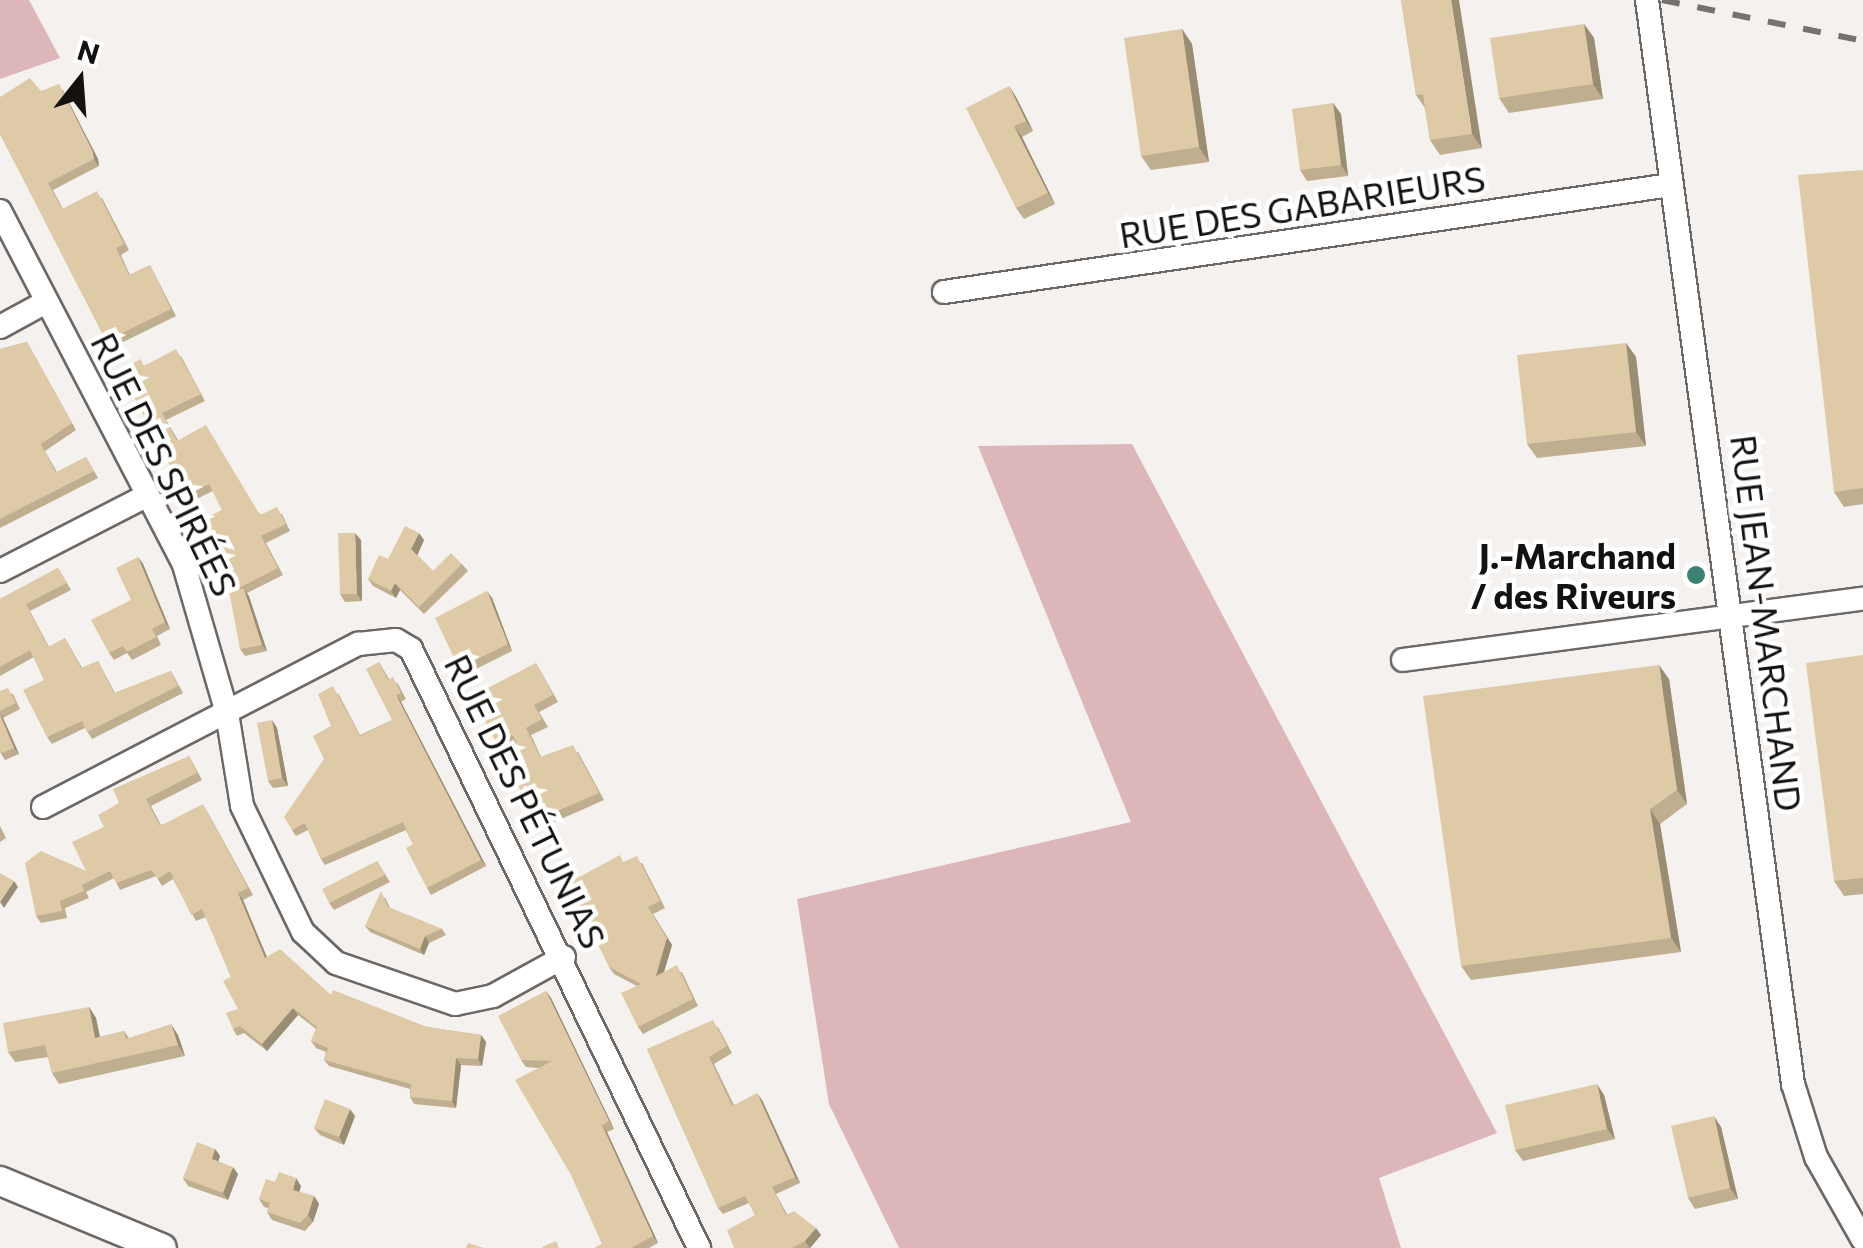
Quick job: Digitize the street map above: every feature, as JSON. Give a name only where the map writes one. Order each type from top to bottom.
[{"type":"street","name":"RUE JEAN-MARCHAND","points":[[1647,0],[1793,1084],[1816,1157],[1863,1240]]},
{"type":"street","name":"RUE DES GABARIEURS","points":[[944,292],[1670,185]]},
{"type":"street","name":"RUE DES SPIRÉES","points":[[0,211],[201,606],[227,713],[242,806],[317,948],[336,963],[455,1004],[493,996],[564,957]]},
{"type":"street","points":[[0,327],[46,302]]},
{"type":"street","points":[[0,571],[144,497]]},
{"type":"street","points":[[1403,660],[1863,598]]},
{"type":"street","name":"RUE DES PÉTUNIAS","points":[[43,808],[358,644],[396,640],[411,649],[564,957],[699,1248]]},
{"type":"street","points":[[0,1181],[162,1248]]},
{"type":"shaded area","points":[[0,0],[29,0],[60,58],[0,79]]},
{"type":"shaded area","points":[[1132,444],[1497,1133],[1379,1178],[1401,1248],[899,1248],[829,1104],[797,899],[1131,822],[978,446]]},
{"type":"building","points":[[1401,0],[1451,0],[1472,134],[1430,140],[1423,94],[1416,95]]},
{"type":"building","points":[[1584,24],[1593,84],[1499,98],[1490,38]]},
{"type":"building","points":[[1182,29],[1199,147],[1141,156],[1124,38]]},
{"type":"building","points":[[30,78],[41,91],[59,84],[93,152],[94,159],[48,183],[62,209],[97,191],[124,244],[116,248],[129,275],[150,265],[171,309],[106,341],[0,134],[0,97]]},
{"type":"building","points":[[1009,86],[1026,121],[1014,126],[1048,193],[1016,208],[966,108]]},
{"type":"building","points":[[1333,103],[1341,165],[1300,170],[1292,109]]},
{"type":"building","points":[[1863,170],[1863,488],[1834,492],[1798,175]]},
{"type":"building","points":[[27,342],[72,423],[41,444],[56,473],[86,457],[94,471],[0,519],[0,349]]},
{"type":"building","points":[[1626,343],[1636,432],[1527,444],[1517,355]]},
{"type":"building","points":[[176,349],[201,394],[162,413],[177,441],[206,425],[260,515],[277,507],[286,524],[261,536],[278,568],[235,590],[200,521],[222,510],[209,484],[185,495],[120,370],[141,359],[144,366]]},
{"type":"building","points":[[405,526],[419,533],[411,549],[433,571],[451,553],[462,564],[419,607],[395,583],[391,591],[368,579],[379,555],[388,559]]},
{"type":"building","points":[[338,533],[355,533],[357,594],[340,594]]},
{"type":"building","points":[[138,557],[165,622],[152,629],[156,637],[127,652],[123,646],[109,653],[91,620],[131,600],[116,568]]},
{"type":"building","points":[[58,568],[67,583],[26,604],[48,647],[65,638],[81,668],[98,661],[114,693],[171,671],[178,686],[87,732],[82,721],[47,737],[23,690],[44,680],[30,650],[0,667],[0,599]]},
{"type":"building","points":[[244,589],[262,645],[240,649],[229,591]]},
{"type":"building","points":[[487,591],[508,644],[459,668],[435,618]]},
{"type":"building","points":[[1863,655],[1863,878],[1834,881],[1806,663]]},
{"type":"building","points":[[379,662],[388,680],[393,677],[401,693],[396,695],[481,860],[427,888],[406,848],[413,844],[403,822],[321,859],[305,823],[292,830],[284,817],[324,759],[313,736],[331,726],[318,694],[333,686],[360,736],[392,720],[366,669]]},
{"type":"building","points":[[536,663],[553,695],[534,705],[542,719],[526,728],[540,757],[573,745],[599,793],[536,820],[511,772],[527,765],[513,735],[497,744],[472,696]]},
{"type":"building","points":[[1659,665],[1677,790],[1650,809],[1671,938],[1461,966],[1423,696]]},
{"type":"building","points":[[8,688],[16,703],[0,711],[0,691]]},
{"type":"building","points":[[0,715],[14,748],[1,753],[0,752]]},
{"type":"building","points":[[272,720],[282,778],[268,781],[257,723]]},
{"type":"building","points":[[189,756],[197,773],[146,799],[160,826],[203,804],[248,888],[238,893],[265,958],[280,949],[331,995],[333,990],[427,1027],[481,1035],[478,1059],[456,1058],[452,1101],[410,1097],[411,1084],[324,1060],[328,1048],[311,1041],[317,1027],[293,1008],[262,1044],[240,1026],[233,1029],[226,1013],[238,1009],[223,981],[231,977],[202,909],[191,915],[170,871],[158,879],[151,870],[116,883],[110,871],[82,885],[84,891],[60,901],[62,911],[36,916],[25,863],[41,851],[86,871],[72,842],[104,827],[98,815],[119,803],[113,789]]},
{"type":"building","points":[[620,855],[623,862],[637,856],[660,901],[648,907],[667,938],[656,976],[677,965],[693,999],[638,1027],[621,993],[641,984],[609,967],[568,883]]},
{"type":"building","points":[[377,861],[385,875],[329,903],[322,889]]},
{"type":"building","points":[[0,873],[14,881],[0,902]]},
{"type":"building","points":[[381,891],[388,907],[442,929],[425,936],[420,949],[365,926]]},
{"type":"building","points":[[546,991],[609,1121],[602,1125],[653,1236],[631,1248],[595,1247],[602,1244],[571,1175],[515,1080],[552,1061],[521,1060],[498,1016]]},
{"type":"building","points":[[89,1007],[95,1038],[124,1031],[126,1039],[171,1024],[178,1045],[52,1073],[45,1045],[8,1052],[3,1023]]},
{"type":"building","points":[[713,1020],[727,1046],[709,1057],[732,1106],[757,1093],[795,1177],[772,1187],[786,1215],[794,1211],[816,1228],[792,1248],[734,1248],[727,1230],[755,1215],[745,1196],[718,1208],[647,1049]]},
{"type":"building","points":[[1597,1084],[1607,1129],[1515,1150],[1505,1105]]},
{"type":"building","points":[[325,1099],[350,1109],[339,1137],[314,1128]]},
{"type":"building","points":[[1714,1116],[1730,1188],[1688,1198],[1671,1126]]},
{"type":"building","points":[[197,1142],[215,1149],[212,1159],[233,1167],[223,1193],[183,1178]]},
{"type":"building","points":[[279,1172],[296,1178],[293,1190],[314,1196],[308,1215],[300,1223],[267,1212],[270,1203],[259,1199],[266,1179],[275,1182]]},
{"type":"building","points":[[556,1241],[559,1248],[542,1247]]},
{"type":"railway","points":[[1662,0],[1863,41]]},
{"type":"place","name":"J.-Marchand / des Riveurs","points":[[1696,575]]}]
